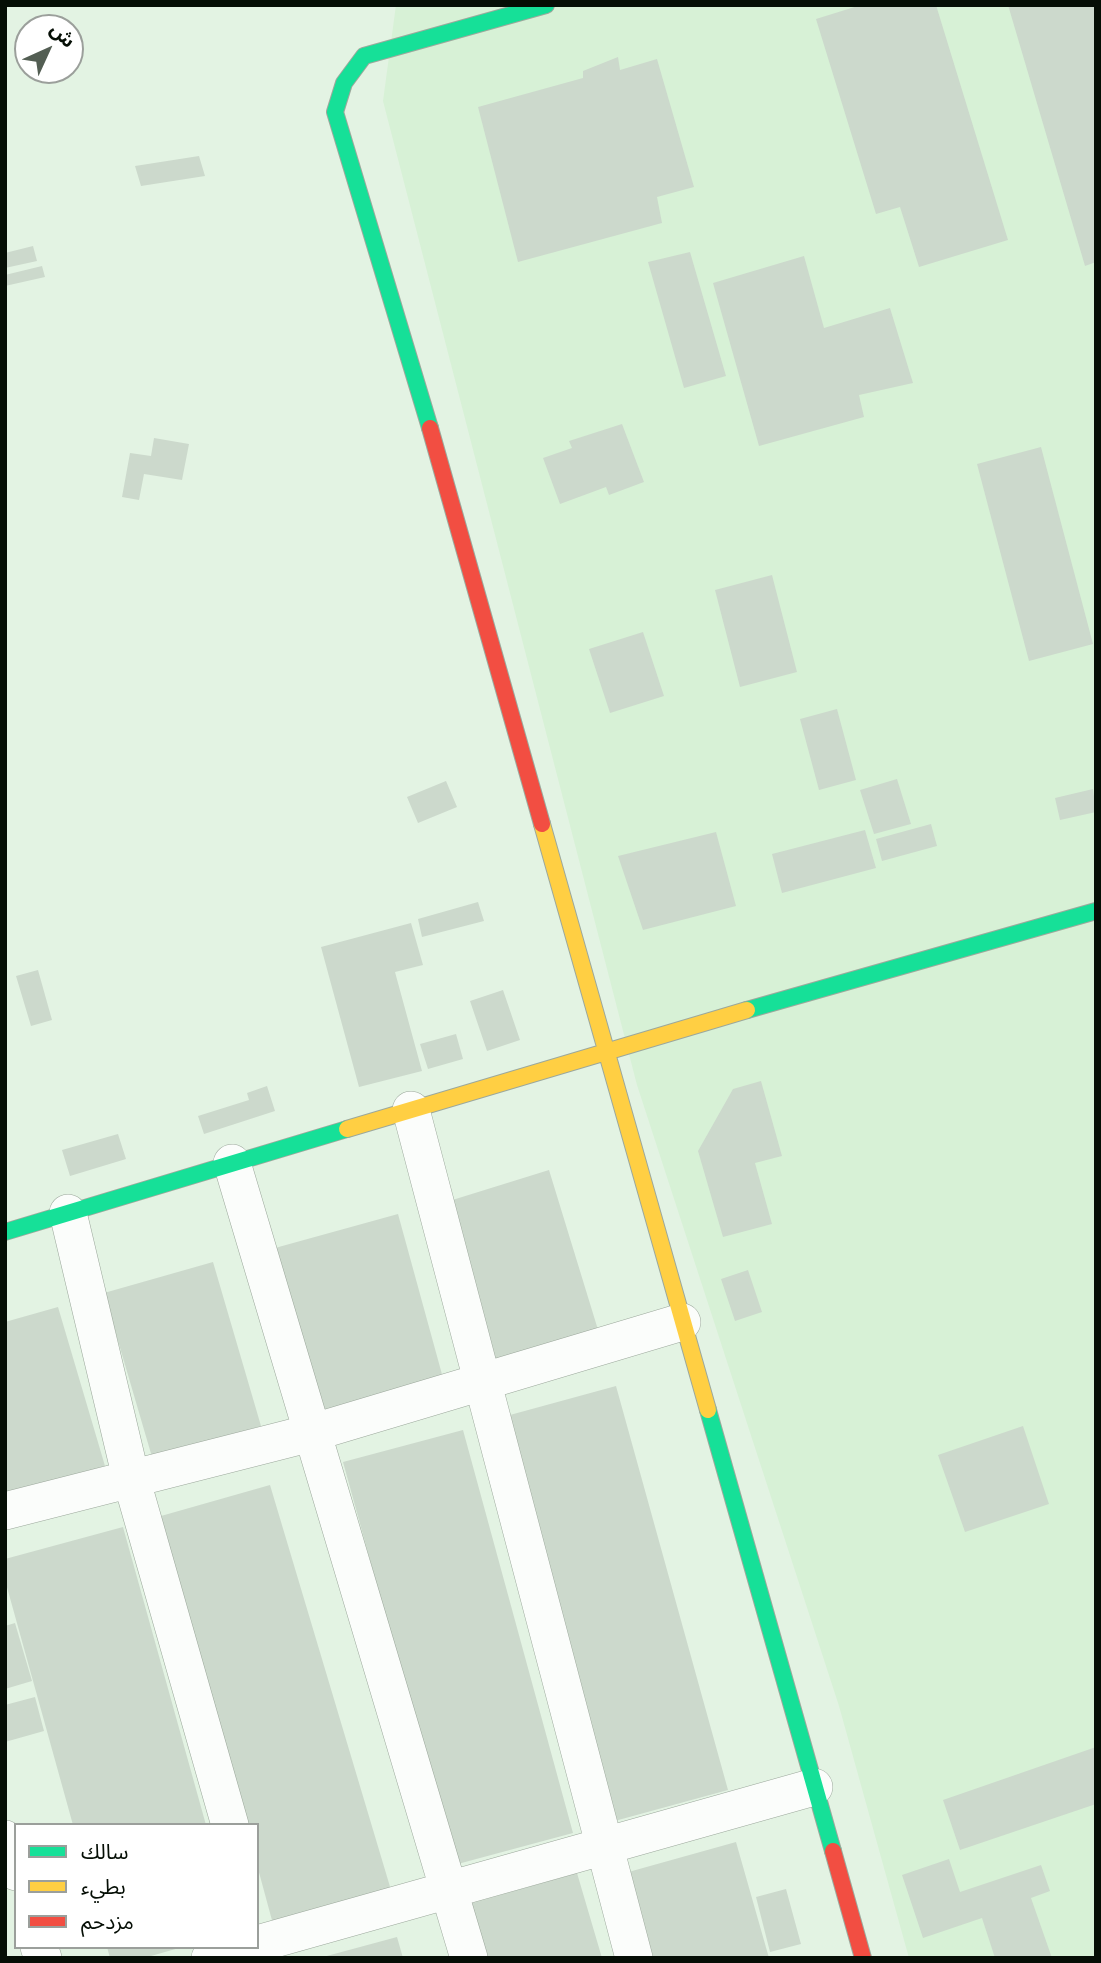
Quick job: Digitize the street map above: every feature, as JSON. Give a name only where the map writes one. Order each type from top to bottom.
[{"type":"street","points":[[546,5],[501,12],[364,56],[344,83],[335,113],[433,442],[863,1958]]},
{"type":"street","points":[[5,1232],[605,1051],[1096,911]]},
{"type":"street","points":[[411,1110],[634,1958]]},
{"type":"street","points":[[232,1163],[469,1958]]},
{"type":"street","points":[[68,1213],[131,1478],[229,1823]]},
{"type":"street","points":[[5,1511],[311,1433],[682,1322]]},
{"type":"street","points":[[259,1942],[814,1787]]},
{"type":"street","points":[[5,1839],[14,1866]]},
{"type":"street","points":[[209,1958],[237,1949]]},
{"type":"shaded area","points":[[396,5],[1096,5],[1096,1958],[909,1958],[839,1706],[637,1085],[383,101]]},
{"type":"building","points":[[861,5],[936,5],[1008,240],[919,267],[900,207],[876,214],[816,19]]},
{"type":"building","points":[[1008,5],[1096,5],[1096,262],[1085,266]]},
{"type":"building","points":[[618,57],[620,70],[657,59],[694,187],[657,197],[662,223],[518,262],[478,107],[583,78],[583,71]]},
{"type":"building","points":[[199,156],[205,176],[141,186],[135,166]]},
{"type":"building","points":[[33,246],[37,261],[5,268],[5,253]]},
{"type":"building","points":[[690,252],[726,376],[684,388],[648,262]]},
{"type":"building","points":[[804,256],[824,328],[890,308],[913,383],[859,395],[864,417],[759,446],[713,283]]},
{"type":"building","points":[[42,266],[45,277],[5,286],[5,275]]},
{"type":"building","points":[[622,424],[644,482],[609,495],[606,487],[560,504],[543,458],[572,448],[569,441]]},
{"type":"building","points":[[154,438],[189,444],[182,480],[144,474],[139,500],[122,497],[130,453],[151,456]]},
{"type":"building","points":[[1041,447],[1093,644],[1029,661],[977,464]]},
{"type":"building","points":[[772,575],[797,672],[740,687],[715,590]]},
{"type":"building","points":[[643,632],[664,696],[610,713],[589,649]]},
{"type":"building","points":[[837,709],[856,780],[819,790],[800,719]]},
{"type":"building","points":[[897,779],[911,824],[874,834],[860,790]]},
{"type":"building","points":[[446,781],[457,807],[418,823],[407,797]]},
{"type":"building","points":[[1093,789],[1096,812],[1060,820],[1055,798]]},
{"type":"building","points":[[931,824],[937,846],[882,861],[876,839]]},
{"type":"building","points":[[865,830],[876,868],[782,893],[772,854]]},
{"type":"building","points":[[716,832],[736,906],[643,930],[618,856]]},
{"type":"building","points":[[478,902],[484,921],[422,937],[418,919]]},
{"type":"building","points":[[411,923],[423,965],[395,972],[422,1071],[359,1087],[321,947]]},
{"type":"building","points":[[38,970],[52,1020],[31,1026],[16,976]]},
{"type":"building","points":[[503,990],[520,1040],[487,1051],[470,1001]]},
{"type":"building","points":[[456,1034],[463,1059],[428,1069],[420,1044]]},
{"type":"building","points":[[761,1081],[782,1156],[755,1163],[772,1224],[723,1237],[698,1151],[733,1089]]},
{"type":"building","points":[[267,1086],[275,1111],[204,1134],[198,1116],[249,1100],[247,1093]]},
{"type":"building","points":[[118,1134],[126,1159],[70,1176],[62,1150]]},
{"type":"building","points":[[549,1170],[599,1333],[496,1365],[446,1202]]},
{"type":"building","points":[[398,1214],[443,1378],[321,1412],[275,1248]]},
{"type":"building","points":[[213,1262],[261,1426],[152,1457],[104,1293]]},
{"type":"building","points":[[748,1270],[762,1312],[735,1321],[721,1279]]},
{"type":"building","points":[[58,1307],[105,1466],[5,1495],[5,1322]]},
{"type":"building","points":[[616,1386],[728,1790],[611,1822],[499,1418]]},
{"type":"building","points":[[1023,1426],[1049,1504],[965,1532],[938,1455]]},
{"type":"building","points":[[463,1430],[573,1833],[454,1865],[343,1462]]},
{"type":"building","points":[[270,1485],[391,1890],[273,1924],[259,1872],[259,1823],[245,1823],[161,1516]]},
{"type":"building","points":[[123,1527],[205,1823],[72,1823],[5,1580],[5,1559]]},
{"type":"building","points":[[15,1623],[32,1681],[5,1689],[5,1626]]},
{"type":"building","points":[[35,1697],[44,1731],[5,1742],[5,1705]]},
{"type":"building","points":[[1096,1747],[1096,1804],[960,1850],[943,1800]]},
{"type":"building","points":[[736,1842],[769,1958],[649,1958],[625,1873]]},
{"type":"building","points":[[949,1859],[960,1892],[1041,1865],[1050,1891],[1031,1898],[1052,1958],[995,1958],[982,1918],[923,1938],[902,1875]]},
{"type":"building","points":[[577,1873],[602,1958],[482,1958],[466,1905]]},
{"type":"building","points":[[786,1889],[801,1944],[770,1952],[756,1897]]},
{"type":"building","points":[[397,1937],[403,1958],[323,1957]]},
{"type":"building","points":[[108,1949],[176,1949],[144,1958],[110,1958]]},
{"type":"traffic: fast","points":[[430,428],[335,112],[344,83],[364,56],[546,5]]},
{"type":"traffic: fast","points":[[747,1010],[1096,911]]},
{"type":"traffic: fast","points":[[5,1232],[347,1129]]},
{"type":"traffic: fast","points":[[708,1410],[833,1851]]},
{"type":"traffic: slow","points":[[542,824],[708,1410]]},
{"type":"traffic: slow","points":[[347,1129],[747,1010]]},
{"type":"traffic: jam","points":[[430,428],[542,824]]},
{"type":"traffic: jam","points":[[833,1851],[863,1958]]}]
